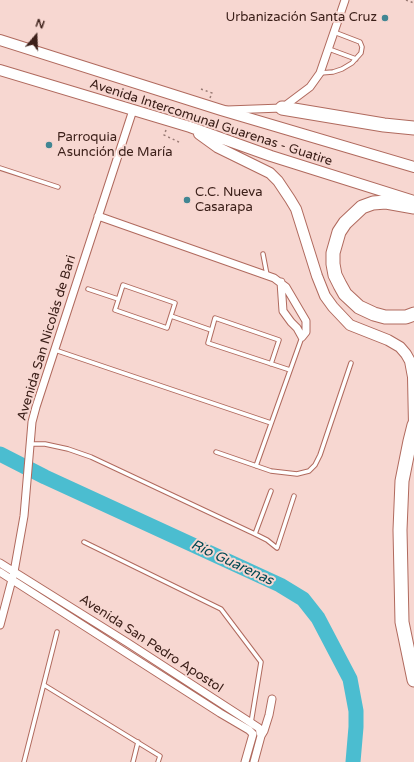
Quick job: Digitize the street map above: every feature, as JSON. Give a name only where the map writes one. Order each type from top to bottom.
[{"type":"highway","points":[[282,108],[384,125],[414,128]]},
{"type":"highway","points":[[414,206],[386,202],[373,203],[362,208],[345,223],[339,232],[333,253],[333,264],[335,275],[345,294],[359,307],[385,317],[406,317],[414,314]]},
{"type":"highway","points":[[414,425],[402,481],[400,530],[402,622],[414,680]]},
{"type":"main road","name":"Avenida Intercomunal Guarenas - Guatire","points":[[0,40],[207,106],[414,167]]},
{"type":"main road","name":"Avenida Intercomunal Guarenas - Guatire","points":[[0,70],[190,127],[271,156],[414,201]]},
{"type":"main road","points":[[190,127],[217,147],[270,173],[284,189],[296,209],[313,266],[321,286],[333,308],[350,325],[361,331],[388,340],[400,347],[410,361],[413,377],[414,425]]},
{"type":"street","points":[[221,110],[282,108],[310,88],[320,73],[345,0]]},
{"type":"street","name":"Avenida San Nicolás de Bari","points":[[0,625],[14,572],[24,516],[30,444],[36,407],[133,110]]},
{"type":"street","points":[[98,216],[267,275],[281,282],[286,287],[306,321],[306,332],[302,337],[297,328],[283,311],[281,282]]},
{"type":"street","name":"Avenida San Pedro Apostol","points":[[0,563],[128,643],[250,726]]},
{"type":"street","name":"Avenida San Pedro Apostol","points":[[0,572],[220,713],[250,726],[259,728],[261,736]]},
{"type":"street","points":[[254,762],[261,736],[269,715],[272,699]]},
{"type":"street","points":[[245,762],[253,734],[250,726]]},
{"type":"lane","points":[[320,73],[338,71],[347,67],[356,60],[362,50],[360,42],[334,32]]},
{"type":"lane","points":[[328,49],[356,60]]},
{"type":"lane","points":[[0,168],[58,187]]},
{"type":"lane","points":[[263,254],[267,275]]},
{"type":"lane","points":[[123,285],[175,303],[171,316],[167,328],[115,310],[123,285]]},
{"type":"lane","points":[[88,289],[118,299]]},
{"type":"lane","points":[[171,316],[211,330]]},
{"type":"lane","points":[[271,364],[279,340],[215,318],[208,343],[271,364],[290,370]]},
{"type":"lane","points":[[256,466],[302,337]]},
{"type":"lane","points":[[55,350],[271,424]]},
{"type":"lane","points":[[216,452],[283,474],[297,474],[309,471],[315,465],[320,455],[351,363]]},
{"type":"lane","points":[[30,444],[45,444],[68,449],[91,457],[256,534],[277,548],[294,496]]},
{"type":"lane","points":[[256,534],[270,491]]},
{"type":"lane","points":[[84,542],[221,609],[261,662],[250,726]]},
{"type":"lane","points":[[24,762],[57,632]]},
{"type":"lane","points":[[44,685],[160,756],[158,762]]},
{"type":"lane","points":[[133,762],[138,742]]},
{"type":"path","points":[[406,0],[414,3]]},
{"type":"path","points":[[201,89],[212,93],[207,106]]},
{"type":"path","points":[[169,121],[164,135],[181,143]]},
{"type":"waterway","name":"Río Guarenas","points":[[0,454],[45,477],[280,585],[303,599],[318,618],[350,679],[356,711],[353,762]]},
{"type":"place","name":"Urbanización Santa Cruz","points":[[385,18]]},
{"type":"place","name":"Parroquia Asunción de María","points":[[49,145]]},
{"type":"place","name":"C.C. Nueva Casarapa","points":[[187,200]]}]
